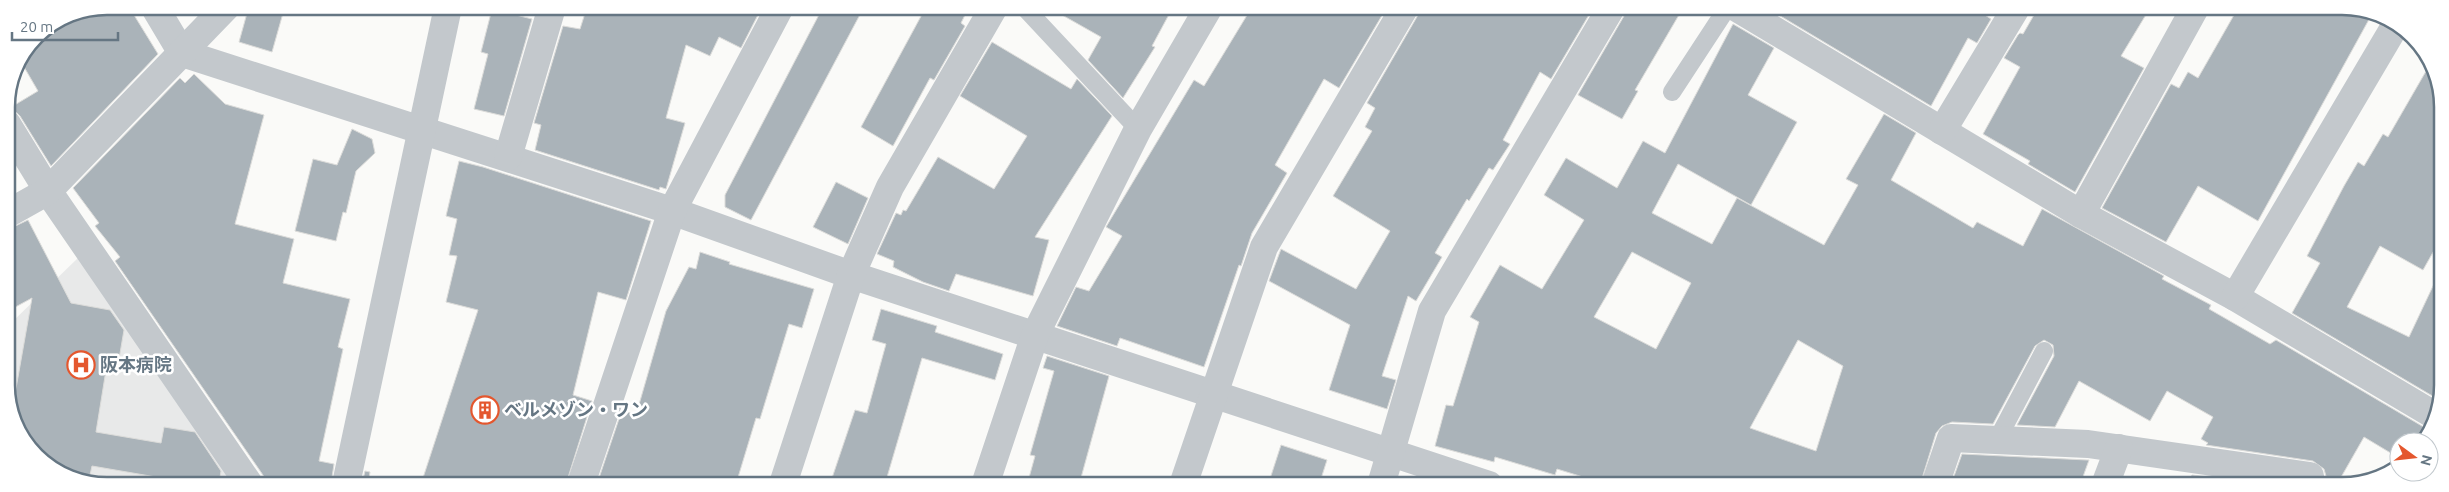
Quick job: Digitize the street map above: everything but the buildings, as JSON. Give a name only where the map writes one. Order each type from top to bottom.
[{"type":"street","points":[[159,15],[182,53],[420,128],[672,211],[851,275],[1466,477]]},
{"type":"street","points":[[15,210],[48,191],[218,15]]},
{"type":"street","points":[[347,477],[420,128],[446,15]]},
{"type":"street","points":[[508,157],[550,15]]},
{"type":"street","points":[[583,477],[672,211],[776,15]]},
{"type":"street","points":[[785,477],[851,275],[890,187],[989,15]]},
{"type":"street","points":[[986,477],[1035,336],[1138,129],[1204,15]]},
{"type":"street","points":[[1186,477],[1264,248],[1400,15]]},
{"type":"street","points":[[1383,477],[1432,311],[1607,15]]},
{"type":"street","points":[[1749,15],[2081,214],[2235,297],[2429,412]]},
{"type":"street","points":[[1942,131],[2012,15]]},
{"type":"street","points":[[2081,214],[2192,15]]},
{"type":"street","points":[[2235,297],[2393,31]]},
{"type":"street","points":[[15,137],[48,191],[244,477]]},
{"type":"street","points":[[1938,477],[1951,438],[2088,444],[2310,477]]},
{"type":"street","points":[[2108,477],[2119,448]]},
{"type":"lane","points":[[1031,15],[1138,129]]},
{"type":"lane","points":[[1672,92],[1722,15]]},
{"type":"lane","points":[[1997,440],[2044,351]]},
{"type":"shaded area","name":"阪本病院","points":[[79,257],[232,477],[101,477],[78,472],[51,458],[27,431],[18,409],[15,385],[15,319]]},
{"type":"place","name":"阪本病院","points":[[81,365]]},
{"type":"place","name":"ベルメゾン・ワン","points":[[485,410]]}]
